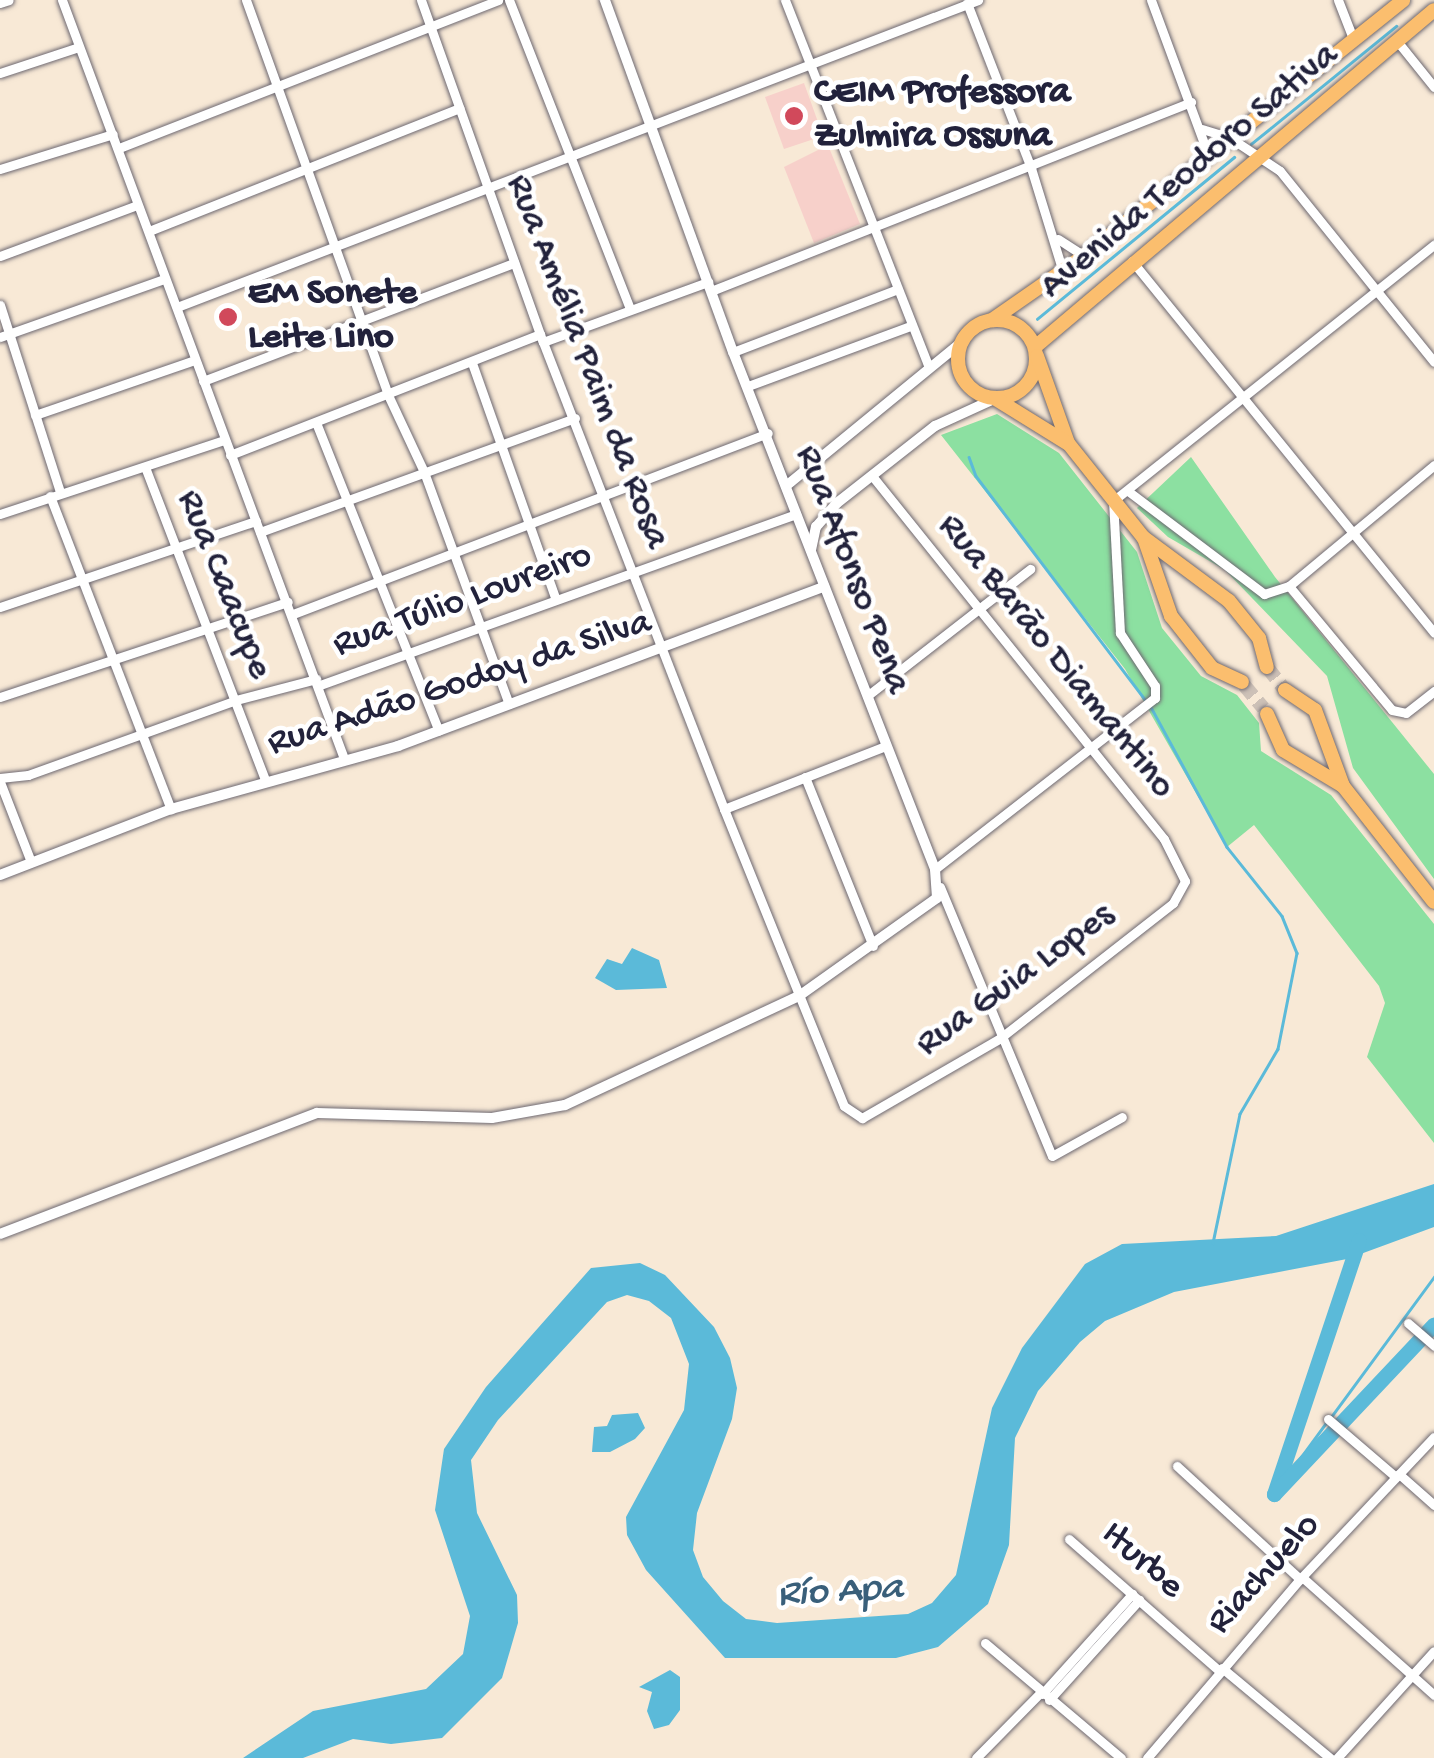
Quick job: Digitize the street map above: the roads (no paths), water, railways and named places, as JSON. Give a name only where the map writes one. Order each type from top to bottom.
[{"type":"main road","name":"Avenida Teodoro Sativa","points":[[992,320],[1084,256],[1403,0]]},
{"type":"main road","name":"Avenida Teodoro Sativa","points":[[1036,351],[1132,261],[1434,10]]},
{"type":"main road","points":[[1068,443],[966,383],[958,363],[962,342],[992,320],[1022,328],[1036,351],[1068,443],[1144,537],[1212,583],[1254,630],[1266,665],[1243,683],[1212,668],[1171,616],[1144,537]]},
{"type":"main road","points":[[995,399],[1026,386],[1036,351]]},
{"type":"main road","points":[[1344,786],[1283,750],[1265,710],[1288,693],[1315,710],[1344,786],[1434,902]]},
{"type":"street","points":[[0,3],[9,0]]},
{"type":"street","points":[[62,0],[224,440],[294,614],[343,756]]},
{"type":"street","points":[[246,0],[274,87],[388,395],[424,472],[509,704]]},
{"type":"street","name":"Rua Amélia Paim da Rosa","points":[[421,0],[542,338],[667,648],[724,809],[844,1106],[855,1117],[868,1117]]},
{"type":"street","points":[[119,148],[498,0]]},
{"type":"street","points":[[509,0],[630,309]]},
{"type":"street","name":"Rua Afonso Pena","points":[[606,0],[733,352],[768,432],[999,1039],[1052,1156],[1122,1117]]},
{"type":"street","points":[[784,0],[895,290],[929,367]]},
{"type":"street","points":[[1151,0],[1208,154]]},
{"type":"street","points":[[1338,0],[1354,41]]},
{"type":"street","points":[[176,307],[971,1],[1056,236],[1063,272]]},
{"type":"street","points":[[1397,40],[1434,87]]},
{"type":"street","points":[[0,73],[79,48]]},
{"type":"street","points":[[230,454],[317,426],[388,395],[542,338],[709,286],[872,228],[1190,102]]},
{"type":"street","points":[[149,231],[458,108]]},
{"type":"street","points":[[1202,130],[1229,137],[1280,171],[1434,362]]},
{"type":"street","points":[[0,168],[114,134]]},
{"type":"street","points":[[0,256],[138,205]]},
{"type":"street","points":[[1056,236],[1084,256]]},
{"type":"street","points":[[935,869],[1088,746],[1148,704],[1154,686],[1120,634],[1113,501],[1244,401],[1434,245]]},
{"type":"street","points":[[1132,261],[1434,633]]},
{"type":"street","points":[[203,381],[514,263]]},
{"type":"street","points":[[6,336],[164,279]]},
{"type":"street","points":[[733,352],[895,290]]},
{"type":"street","points":[[0,305],[80,580],[171,809]]},
{"type":"street","points":[[748,386],[910,326]]},
{"type":"street","points":[[786,486],[962,342]]},
{"type":"street","points":[[35,415],[195,360]]},
{"type":"street","points":[[472,363],[556,600]]},
{"type":"street","points":[[811,551],[824,514],[871,475],[935,426],[995,399]]},
{"type":"street","points":[[260,532],[344,498],[575,418]]},
{"type":"street","points":[[317,426],[376,586],[439,731]]},
{"type":"street","points":[[294,614],[376,586],[768,432]]},
{"type":"street","points":[[0,514],[224,440]]},
{"type":"street","points":[[1128,491],[1221,557],[1255,590],[1289,586],[1434,465]]},
{"type":"street","name":"Rua Caacupe","points":[[144,467],[266,782]]},
{"type":"street","name":"Rua Barão Diamantino","points":[[871,475],[1164,839],[1186,881]]},
{"type":"street","name":"Rua Túlio Loureiro","points":[[142,734],[236,700],[406,658],[796,514]]},
{"type":"street","points":[[0,606],[256,520]]},
{"type":"street","points":[[867,696],[1030,569]]},
{"type":"street","points":[[1289,586],[1386,704],[1406,713],[1434,691]]},
{"type":"street","name":"Rua Adão Godoy da Silva","points":[[0,874],[171,809],[439,731],[824,587]]},
{"type":"street","points":[[0,698],[288,602]]},
{"type":"street","points":[[30,862],[0,780],[28,775],[142,734]]},
{"type":"street","points":[[724,809],[886,746]]},
{"type":"street","points":[[805,777],[873,946]]},
{"type":"street","name":"Rua Guia Lopes","points":[[868,1117],[999,1039],[1173,903],[1186,881]]},
{"type":"street","points":[[0,1234],[317,1113],[492,1118],[565,1105],[799,996],[928,908],[940,886]]},
{"type":"street","points":[[1408,1323],[1434,1346]]},
{"type":"street","points":[[1328,1419],[1434,1505]]},
{"type":"street","name":"Riachuelo","points":[[1147,1758],[1301,1578],[1434,1437]]},
{"type":"street","points":[[1178,1466],[1434,1695]]},
{"type":"street","name":"Iturbe","points":[[1069,1539],[1221,1669],[1333,1758]]},
{"type":"street","points":[[976,1758],[1044,1695],[1136,1597]]},
{"type":"street","points":[[985,1643],[1120,1758]]},
{"type":"street","points":[[1333,1758],[1434,1651]]},
{"type":"water","points":[[632,948],[659,960],[667,988],[616,990],[595,978],[607,959],[622,964]]},
{"type":"water","points":[[1434,1184],[1434,1227],[1347,1259],[1174,1292],[1105,1321],[1080,1342],[1038,1391],[1015,1438],[1009,1545],[988,1604],[938,1647],[896,1658],[725,1658],[646,1570],[627,1535],[626,1517],[684,1410],[689,1364],[671,1318],[649,1301],[627,1295],[607,1302],[498,1420],[471,1460],[477,1513],[517,1595],[518,1623],[502,1678],[442,1738],[391,1744],[353,1739],[303,1758],[243,1758],[313,1711],[426,1689],[463,1654],[470,1616],[435,1510],[444,1449],[486,1387],[591,1268],[640,1263],[665,1275],[714,1327],[730,1358],[737,1388],[732,1419],[697,1513],[693,1550],[703,1577],[723,1601],[746,1619],[777,1623],[908,1614],[932,1603],[956,1575],[992,1408],[1022,1348],[1085,1264],[1122,1244],[1276,1236]]},
{"type":"water","points":[[638,1413],[645,1428],[635,1439],[610,1452],[592,1452],[594,1427],[607,1426],[612,1415]]},
{"type":"water","points":[[670,1670],[680,1677],[680,1710],[669,1725],[654,1729],[647,1711],[652,1692],[639,1687]]},
{"type":"waterway","points":[[1251,144],[1396,26]]},
{"type":"waterway","points":[[1037,319],[1234,157]]},
{"type":"waterway","points":[[969,457],[976,476],[1146,701]]},
{"type":"waterway","points":[[1151,707],[1227,847],[1282,916],[1297,953],[1278,1049],[1240,1114],[1213,1243]]},
{"type":"waterway","name":"Río Apa","points":[[1359,1240],[1274,1494],[1434,1324]]},
{"type":"waterway","points":[[1331,1417],[1434,1277]]},
{"type":"waterway","points":[[1274,1494],[1326,1423]]},
{"type":"tunnel","points":[[1267,667],[1285,690]]},
{"type":"tunnel","points":[[1244,685],[1263,708]]},
{"type":"place","name":"CEIM Professora Zulmira Ossuna","points":[[794,116]]},
{"type":"place","name":"EM Sonete Leite Lino","points":[[228,317]]}]
